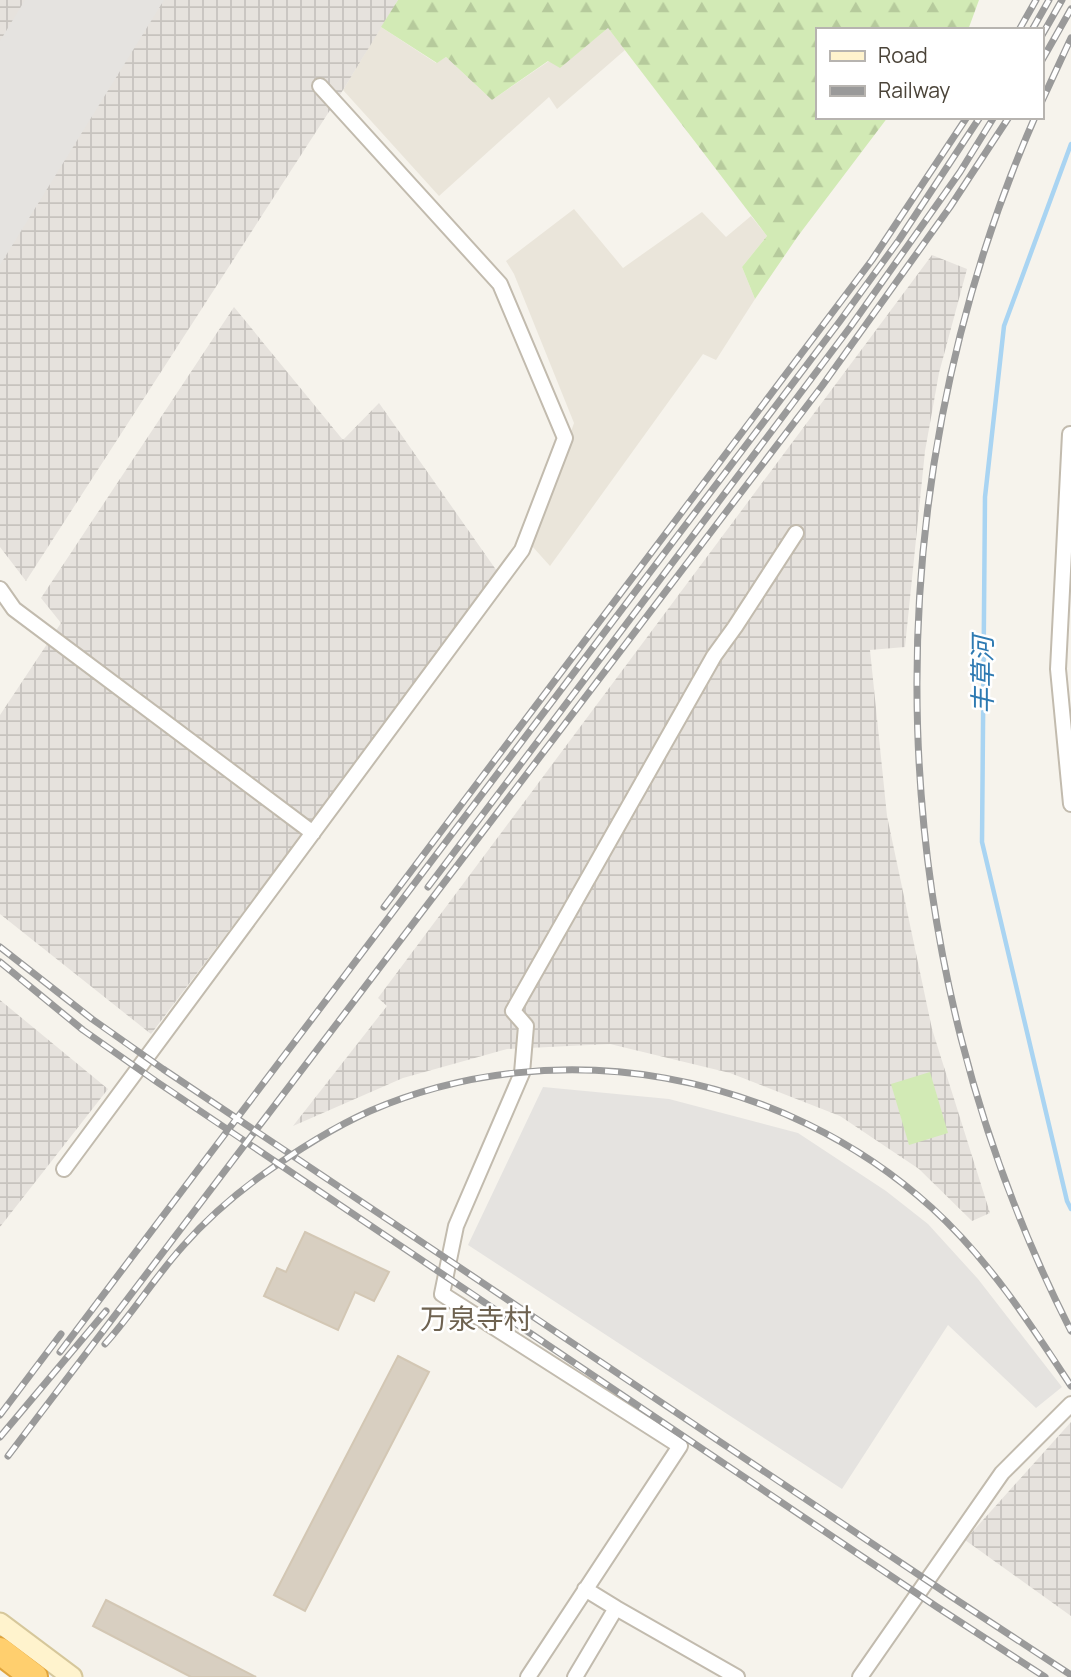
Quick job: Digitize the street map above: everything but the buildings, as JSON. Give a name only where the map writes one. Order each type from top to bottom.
[{"type":"highway","points":[[0,1651],[34,1677]]},
{"type":"street","points":[[64,1169],[522,550],[565,438],[500,284],[320,86]]},
{"type":"street","points":[[1070,434],[1058,669],[1071,803]]},
{"type":"street","points":[[528,1677],[680,1446],[442,1294],[456,1226],[522,1073],[526,1026],[513,1011],[714,656],[796,533]]},
{"type":"street","points":[[0,589],[14,609],[313,833]]},
{"type":"street","points":[[860,1677],[1002,1473],[1071,1404]]},
{"type":"street","points":[[586,1590],[737,1677]]},
{"type":"street","points":[[575,1677],[616,1608]]},
{"type":"street","points":[[0,1623],[72,1677]]},
{"type":"shaded area","points":[[0,0],[398,0],[343,90],[26,581],[0,547]]},
{"type":"shaded area","points":[[25,0],[164,0],[0,265],[0,41]]},
{"type":"shaded area","points":[[381,27],[436,63],[446,57],[492,100],[549,61],[560,67],[608,28],[625,50],[557,109],[549,97],[439,196],[343,90]]},
{"type":"shaded area","points":[[574,209],[623,268],[702,212],[726,237],[751,216],[767,236],[742,267],[755,299],[716,360],[703,354],[550,566],[532,546],[574,423],[514,274],[506,261]]},
{"type":"shaded area","points":[[932,255],[967,269],[939,373],[925,451],[905,647],[870,650],[887,816],[932,1029],[990,1213],[972,1221],[919,1169],[840,1116],[730,1073],[610,1044],[507,1049],[403,1078],[293,1126],[387,1006],[378,998]]},
{"type":"shaded area","points":[[234,307],[343,440],[379,403],[499,574],[151,1034],[0,914],[0,715],[61,623],[41,598]]},
{"type":"shaded area","points":[[0,1000],[108,1089],[0,1227]]},
{"type":"shaded area","points":[[543,1087],[669,1099],[798,1133],[886,1191],[928,1224],[978,1279],[1062,1387],[1036,1408],[948,1325],[842,1489],[468,1245]]},
{"type":"shaded area","points":[[1071,1422],[1071,1616],[965,1540]]},
{"type":"green space","points":[[398,0],[979,0],[969,28],[816,28],[816,119],[886,119],[798,236],[755,299],[742,267],[767,236],[608,28],[560,68],[548,61],[492,100],[446,57],[437,63],[381,27]]},
{"type":"green space","points":[[930,1072],[948,1133],[909,1145],[891,1084]]},
{"type":"waterway","name":"丰草河","points":[[1071,144],[1004,326],[985,497],[982,842],[1071,1209]]},
{"type":"railway","points":[[1020,28],[1036,0]]},
{"type":"railway","points":[[1033,28],[1049,0]]},
{"type":"railway","points":[[1043,33],[1062,0]]},
{"type":"railway","points":[[1043,58],[1071,9]]},
{"type":"railway","points":[[1043,99],[1071,38]]},
{"type":"railway","points":[[384,907],[872,260],[966,119]]},
{"type":"railway","points":[[60,1352],[840,321],[899,240],[979,119]]},
{"type":"railway","points":[[428,887],[851,326],[960,172],[993,119]]},
{"type":"railway","points":[[8,1456],[822,386],[950,207],[1008,119]]},
{"type":"railway","points":[[1034,119],[980,265],[942,417],[921,572],[918,729],[931,884],[961,1038],[1008,1187],[1071,1331]]},
{"type":"railway","points":[[0,947],[92,1019],[163,1069],[1071,1675]]},
{"type":"railway","points":[[0,962],[83,1030],[157,1082],[1045,1677]]},
{"type":"railway","points":[[105,1344],[173,1258],[209,1219],[258,1178],[326,1134],[370,1111],[442,1086],[516,1073],[591,1070],[665,1078],[738,1096],[807,1124],[872,1161],[932,1208],[972,1248],[1024,1315],[1071,1386]]},
{"type":"railway","points":[[0,1437],[106,1311]]},
{"type":"railway","points":[[0,1415],[61,1334]]},
{"type":"district","name":"万泉寺村","points":[[476,1319]]}]
